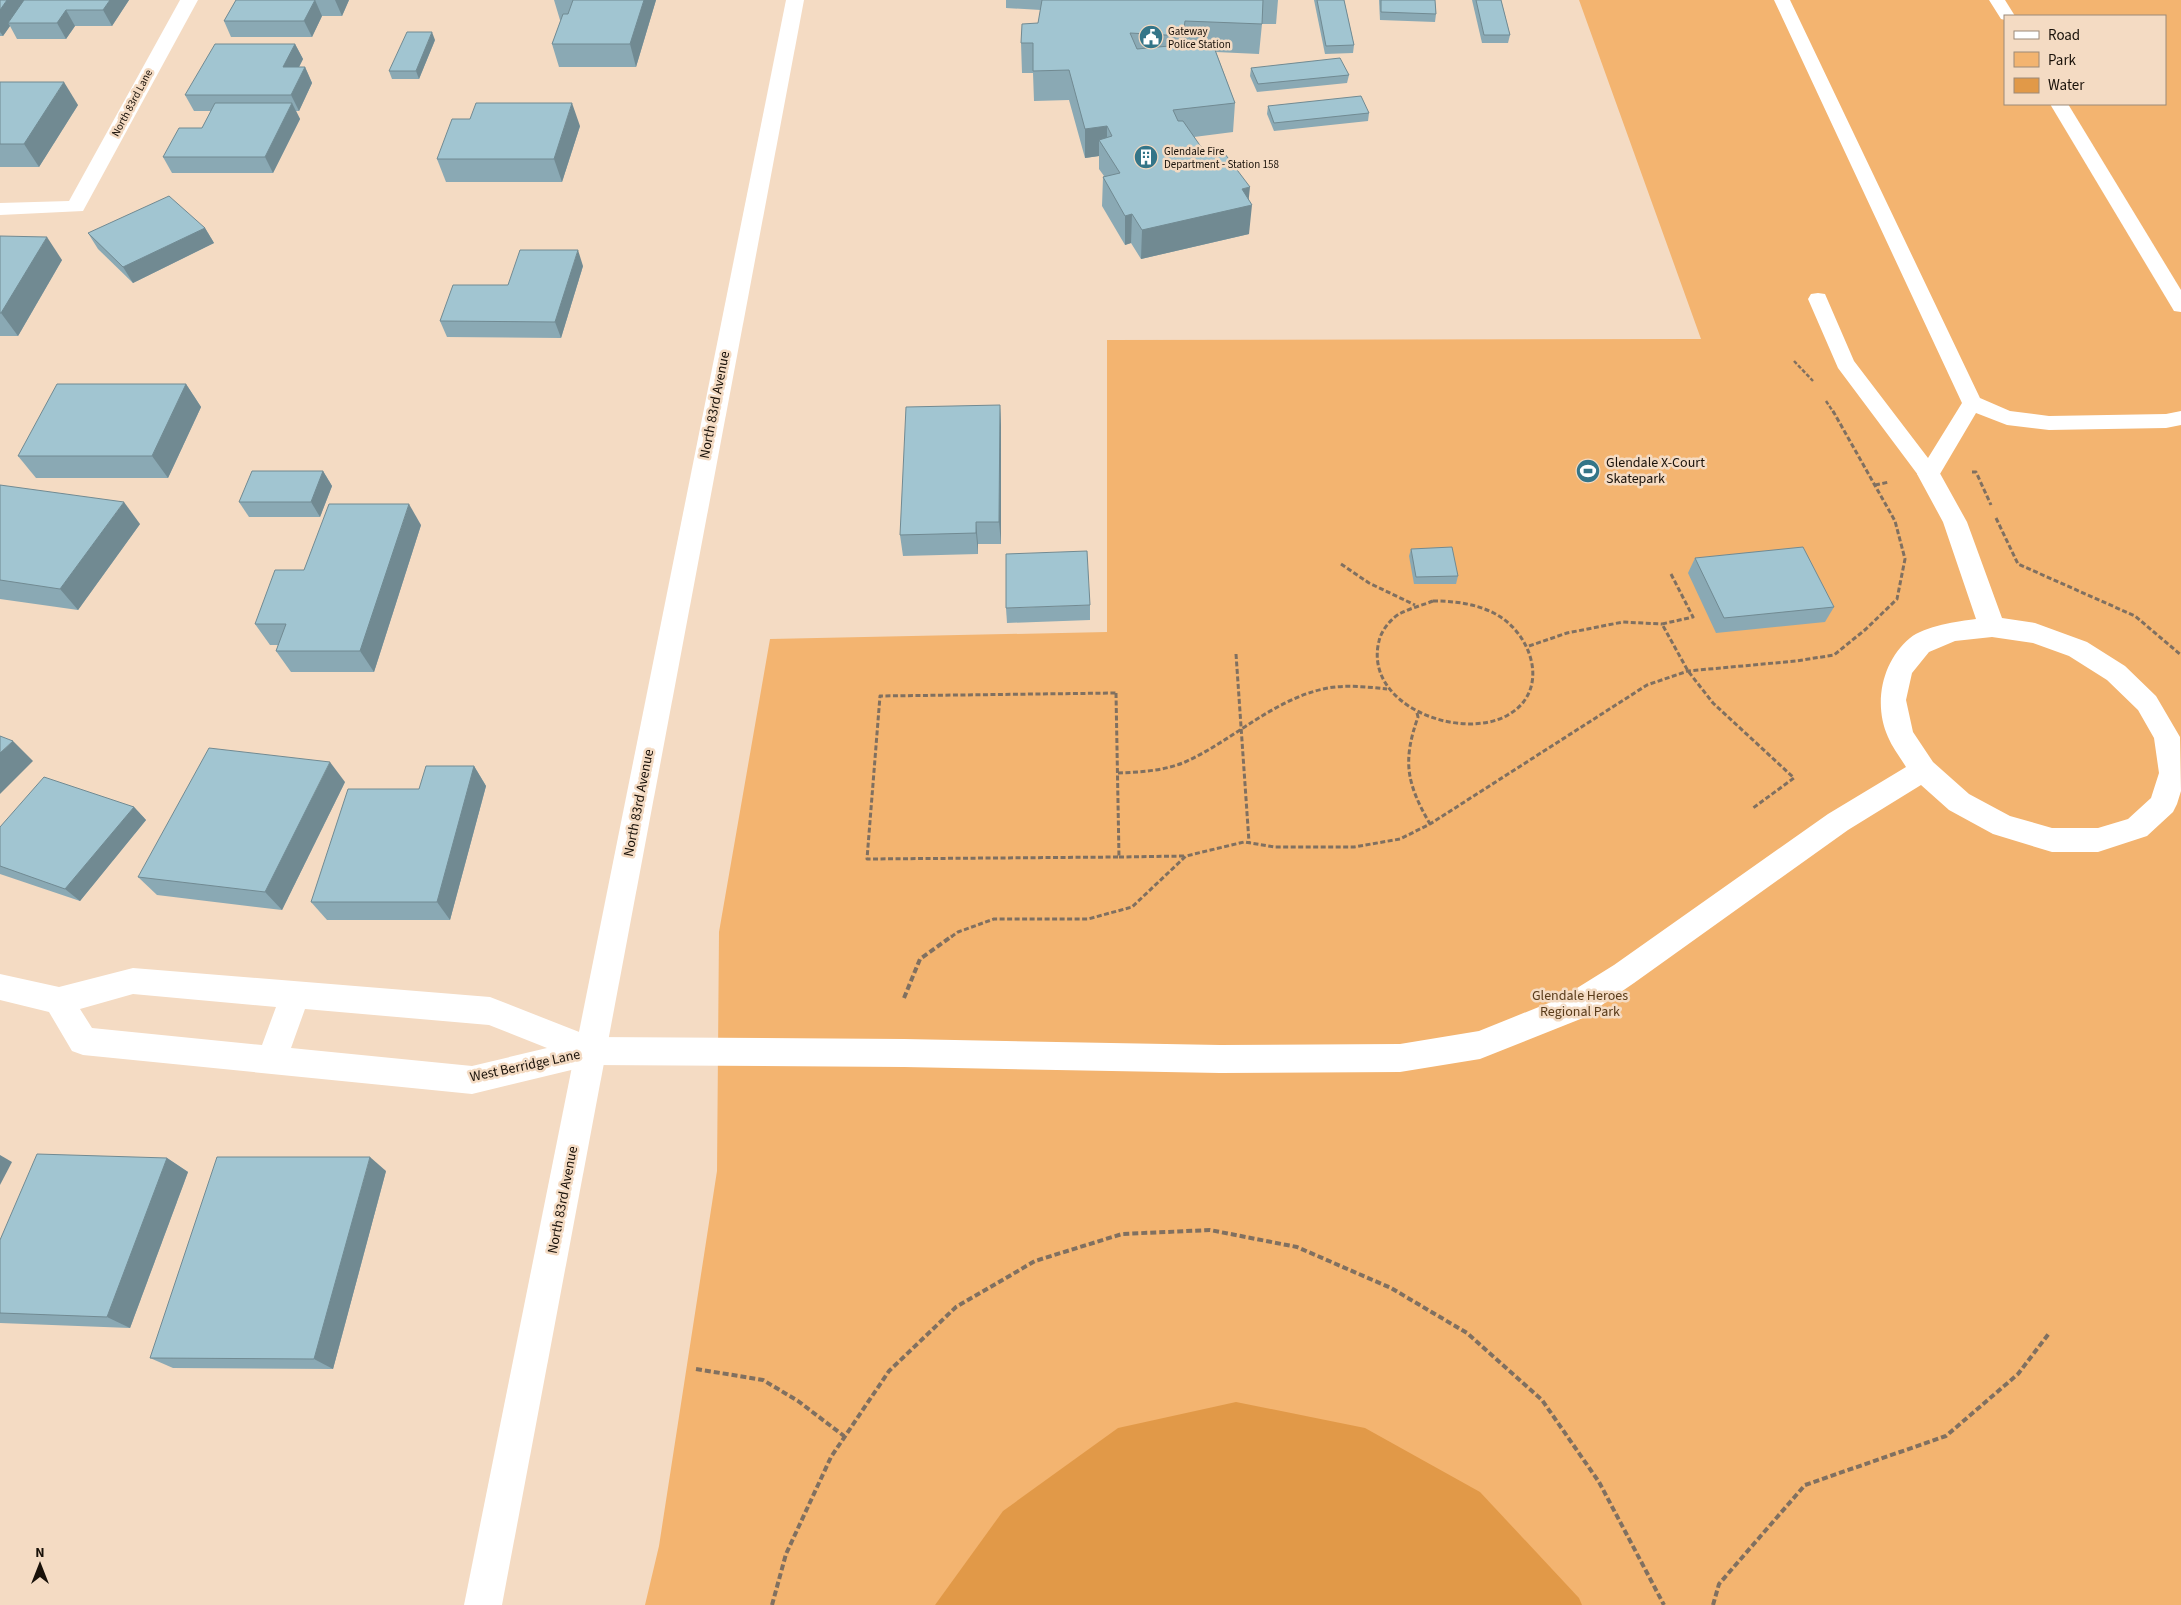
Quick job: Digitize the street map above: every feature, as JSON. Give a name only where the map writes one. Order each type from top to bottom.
[{"type":"street","name":"North 83rd Lane","points":[[0,209],[76,207],[190,0]]},
{"type":"street","name":"North 83rd Avenue","points":[[483,1605],[795,0]]},
{"type":"street","points":[[1929,474],[1955,522],[1992,627]]},
{"type":"street","points":[[1992,627],[2035,633],[2085,654],[2116,673],[2147,703],[2174,738],[2173,773],[2163,804],[2137,828],[2098,840],[2052,840],[2003,826],[1959,802],[1923,770],[1900,735],[1893,700],[1900,669],[1920,645],[1952,631],[1992,627]]},
{"type":"street","points":[[592,1051],[894,1053],[1220,1059],[1391,1058],[1480,1045],[1572,1008],[1632,968],[1838,822],[1923,770]]},
{"type":"street","name":"West Berridge Lane","points":[[0,987],[59,1001],[133,981],[490,1011],[592,1051]]},
{"type":"street","points":[[272,1059],[295,994]]},
{"type":"street","name":"West Berridge Lane","points":[[59,1001],[83,1041],[472,1080],[592,1051]]},
{"type":"lane","points":[[1782,0],[1972,403],[2007,418],[2049,423],[2166,422],[2181,418]]},
{"type":"lane","points":[[1998,0],[2006,15]]},
{"type":"lane","points":[[2060,105],[2181,306]]},
{"type":"lane","points":[[1818,299],[1844,363],[1929,474],[1972,403]]},
{"type":"path","points":[[1794,361],[1814,382]]},
{"type":"path","points":[[1119,857],[1116,693],[880,696],[867,859],[1119,857],[1186,856],[1244,842],[1275,847],[1354,847],[1400,839],[1430,824],[1647,685],[1688,671],[1796,662],[1834,655],[1866,629],[1896,599],[1905,559],[1895,521],[1844,427],[1824,397]]},
{"type":"path","points":[[1976,472],[2018,564],[2135,616],[2181,655]]},
{"type":"path","points":[[1341,564],[1369,583],[1416,606]]},
{"type":"path","points":[[1529,646],[1567,633],[1623,622],[1662,624],[1693,617],[1671,574]]},
{"type":"path","points":[[1449,601],[1476,606],[1501,617],[1513,626],[1529,646],[1535,669],[1531,691],[1525,700],[1504,717],[1479,724],[1456,724],[1428,719],[1416,713],[1405,706],[1388,689],[1378,670],[1375,659],[1378,639],[1383,629],[1394,618],[1416,606],[1433,602],[1449,601]]},
{"type":"path","points":[[1662,624],[1688,671],[1713,703],[1794,778],[1753,808]]},
{"type":"path","points":[[1236,654],[1249,842]]},
{"type":"path","points":[[1118,774],[1148,772],[1184,762],[1281,705],[1316,690],[1345,686],[1388,689]]},
{"type":"path","points":[[1416,713],[1418,717],[1409,742],[1409,782],[1417,803],[1430,824]]},
{"type":"path","points":[[904,998],[920,959],[958,932],[994,919],[1088,919],[1132,907],[1186,856]]},
{"type":"path","points":[[772,1605],[786,1554],[831,1457],[889,1371],[956,1307],[1035,1261],[1122,1234],[1210,1230],[1297,1247],[1391,1288],[1467,1333],[1542,1400],[1599,1482],[1664,1605]]},
{"type":"path","points":[[1713,1605],[1719,1584],[1804,1485],[1946,1436],[2018,1374],[2050,1332]]},
{"type":"path","points":[[696,1369],[763,1380],[798,1401],[844,1436]]},
{"type":"green space","name":"Glendale Heroes Regional Park","points":[[1579,0],[2181,0],[2181,1605],[645,1605],[659,1546],[717,1171],[719,932],[770,639],[1107,632],[1107,340],[1701,339]]},
{"type":"water","points":[[1236,1402],[1365,1428],[1480,1492],[1579,1598],[1582,1605],[935,1605],[1003,1511],[1118,1428]]},
{"type":"building","points":[[0,0],[7,0],[0,10]]},
{"type":"building","points":[[24,0],[110,0],[103,10],[66,10],[57,23],[8,23]]},
{"type":"building","points":[[236,0],[315,0],[304,21],[224,21]]},
{"type":"building","points":[[573,0],[644,0],[630,44],[552,44],[563,14],[568,14]]},
{"type":"building","points":[[1042,0],[1263,0],[1262,24],[1185,21],[1183,36],[1130,33],[1137,49],[1212,42],[1235,103],[1173,110],[1178,121],[1183,121],[1206,154],[1222,150],[1250,187],[1242,189],[1252,205],[1142,230],[1132,214],[1125,216],[1103,177],[1120,173],[1099,140],[1112,136],[1107,126],[1085,129],[1069,70],[1033,71],[1033,43],[1021,43],[1022,24],[1038,23]]},
{"type":"building","points":[[1317,0],[1344,0],[1354,45],[1326,46]]},
{"type":"building","points":[[1381,0],[1435,0],[1436,14],[1381,12]]},
{"type":"building","points":[[1476,0],[1501,0],[1510,35],[1484,35]]},
{"type":"building","points":[[407,32],[432,32],[416,71],[389,71]]},
{"type":"building","points":[[215,44],[295,44],[283,67],[305,67],[291,95],[185,95]]},
{"type":"building","points":[[1340,58],[1349,75],[1258,84],[1251,68]]},
{"type":"building","points":[[0,82],[64,82],[24,144],[0,144]]},
{"type":"building","points":[[1361,96],[1369,113],[1274,123],[1268,106]]},
{"type":"building","points":[[215,103],[292,103],[265,157],[163,157],[179,128],[202,128]]},
{"type":"building","points":[[476,103],[572,103],[554,159],[437,159],[452,119],[470,119]]},
{"type":"building","points":[[169,196],[205,228],[123,267],[88,233]]},
{"type":"building","points":[[0,236],[47,237],[1,313],[0,313]]},
{"type":"building","points":[[520,250],[578,250],[555,322],[440,321],[453,285],[508,285]]},
{"type":"building","points":[[57,384],[186,384],[152,456],[18,456]]},
{"type":"building","points":[[1000,405],[999,522],[976,522],[976,533],[900,535],[906,407]]},
{"type":"building","points":[[252,471],[323,471],[311,502],[239,502]]},
{"type":"building","points":[[0,485],[124,502],[60,589],[0,580]]},
{"type":"building","points":[[329,504],[409,504],[360,651],[276,651],[286,624],[255,624],[275,570],[304,570]]},
{"type":"building","points":[[1452,547],[1458,576],[1416,577],[1411,549]]},
{"type":"building","points":[[1803,547],[1834,607],[1724,618],[1695,558]]},
{"type":"building","points":[[1087,551],[1090,605],[1006,608],[1006,554]]},
{"type":"building","points":[[0,736],[13,741],[0,753]]},
{"type":"building","points":[[209,748],[330,762],[265,892],[138,877]]},
{"type":"building","points":[[426,766],[474,766],[437,902],[311,902],[348,789],[419,789]]},
{"type":"building","points":[[44,777],[134,807],[65,889],[0,866],[0,827]]},
{"type":"building","points":[[37,1154],[167,1158],[107,1317],[0,1313],[0,1240]]},
{"type":"building","points":[[217,1157],[370,1157],[314,1359],[150,1358]]},
{"type":"place","name":"Gateway Police Station","points":[[1151,37]]},
{"type":"place","name":"Glendale Fire Department - Station 158","points":[[1146,157]]},
{"type":"place","name":"Glendale X-Court Skatepark","points":[[1588,471]]}]
